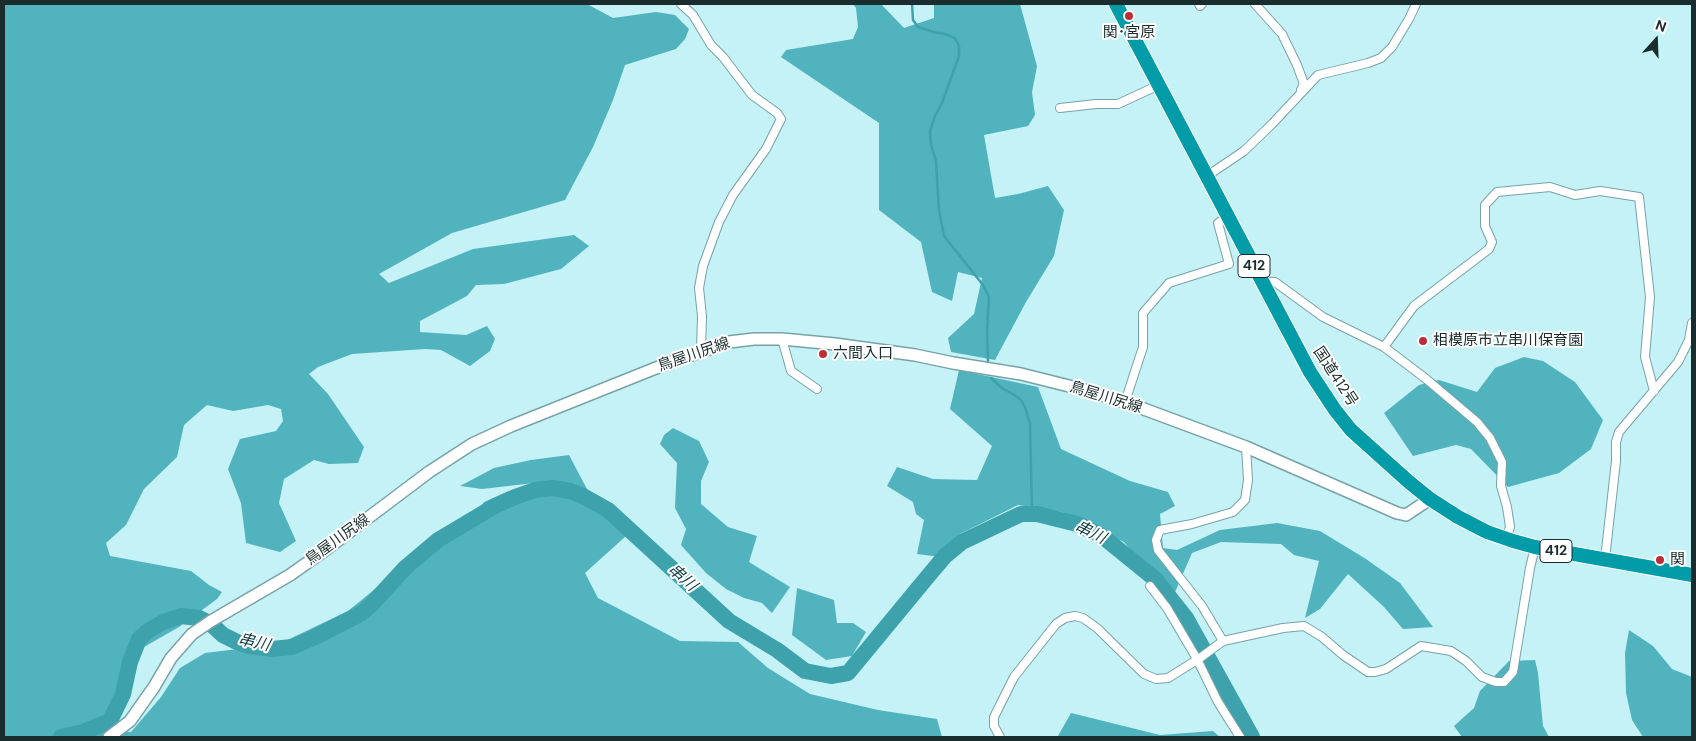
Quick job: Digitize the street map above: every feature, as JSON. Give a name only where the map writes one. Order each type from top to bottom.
[{"type":"highway","name":"国道412号","points":[[1116,4],[1310,372],[1335,410],[1351,430],[1430,499],[1473,525],[1506,539],[1535,547],[1692,575]]},
{"type":"main road","name":"鳥屋川尻線","points":[[109,737],[130,721],[154,687],[171,658],[192,634],[290,575],[429,472],[472,444],[520,422],[701,351],[729,342],[782,339],[835,344],[915,355],[1021,374],[1125,402],[1246,447],[1397,514],[1406,515],[1430,499]]},
{"type":"street","points":[[680,4],[693,15],[711,45],[723,56],[752,95],[777,113],[781,119],[766,149],[733,195],[719,222],[703,266],[699,288],[702,316],[701,351]]},
{"type":"street","points":[[1254,4],[1282,34],[1297,65],[1304,84],[1298,96]]},
{"type":"street","points":[[1207,176],[1244,151],[1318,76],[1381,58],[1392,46],[1409,20],[1416,4]]},
{"type":"street","points":[[1060,108],[1096,104],[1118,104],[1159,85]]},
{"type":"street","points":[[1384,347],[1414,306],[1489,249],[1492,242],[1485,226],[1485,205],[1497,192],[1550,187],[1575,195],[1600,191],[1639,197],[1650,297],[1644,357],[1654,391]]},
{"type":"street","points":[[1125,402],[1143,347],[1143,313],[1170,283],[1229,264],[1218,223],[1229,216]]},
{"type":"street","points":[[1262,282],[1275,282],[1323,317],[1384,347],[1425,378],[1477,422],[1490,438],[1502,462],[1501,486],[1510,528],[1506,539]]},
{"type":"street","points":[[1605,559],[1616,461],[1616,442],[1619,432],[1678,362],[1689,340],[1692,323]]},
{"type":"street","points":[[782,339],[791,371],[817,389]]},
{"type":"street","points":[[1220,643],[1202,606],[1158,550],[1156,540],[1160,530],[1192,524],[1233,512],[1245,500],[1248,480],[1246,447]]},
{"type":"street","points":[[1000,737],[994,726],[994,717],[1014,677],[1050,630],[1060,620],[1075,616],[1089,622],[1122,650],[1144,674],[1156,680],[1168,678],[1220,643],[1283,628],[1304,626],[1322,637],[1343,655],[1368,672],[1386,669],[1421,646],[1452,650],[1482,676],[1496,682],[1504,682],[1513,672],[1535,547]]},
{"type":"street","points":[[1150,586],[1198,658],[1218,702],[1240,737]]},
{"type":"shaded area","points":[[4,4],[587,4],[613,18],[656,12],[675,15],[689,29],[685,39],[676,49],[625,65],[613,100],[593,147],[565,200],[452,233],[379,274],[389,283],[473,249],[574,235],[589,246],[561,269],[504,284],[476,285],[467,296],[420,321],[420,332],[466,335],[487,326],[495,339],[490,351],[470,366],[441,350],[425,349],[352,354],[318,367],[309,374],[328,394],[364,447],[358,463],[329,464],[314,460],[284,479],[279,503],[296,541],[280,552],[246,543],[241,503],[228,469],[240,439],[276,431],[283,421],[281,409],[268,405],[233,411],[207,405],[184,425],[177,457],[144,489],[126,525],[106,543],[110,556],[191,571],[222,592],[217,599],[179,627],[137,651],[114,700],[103,730],[131,732],[161,697],[180,668],[205,653],[279,644],[348,611],[391,576],[410,556],[437,539],[458,522],[479,510],[484,502],[509,491],[575,498],[604,515],[626,536],[585,573],[598,598],[680,641],[738,642],[768,668],[810,694],[878,710],[937,719],[942,737],[4,737]]},
{"type":"shaded area","points":[[853,4],[881,4],[904,28],[934,18],[934,4],[1020,4],[1037,66],[1032,92],[1035,115],[1028,126],[984,135],[995,198],[1048,186],[1064,210],[1054,256],[1026,302],[995,360],[951,352],[948,338],[974,314],[982,278],[958,272],[952,301],[932,292],[921,242],[879,210],[879,123],[781,57],[786,50],[853,39],[858,27],[856,8]]},
{"type":"shaded area","points":[[1524,357],[1543,361],[1575,382],[1603,420],[1591,449],[1559,473],[1508,487],[1471,449],[1456,445],[1413,456],[1384,413],[1419,385],[1439,380],[1477,392],[1495,368]]},
{"type":"shaded area","points":[[959,370],[1038,387],[1061,449],[1130,481],[1168,492],[1175,506],[1160,514],[1163,548],[1177,550],[1220,530],[1277,523],[1320,531],[1366,559],[1400,583],[1433,627],[1403,629],[1384,607],[1348,574],[1320,609],[1305,618],[1319,561],[1294,555],[1281,544],[1221,542],[1192,553],[1172,599],[1124,542],[1062,512],[1018,505],[960,534],[941,557],[917,554],[924,520],[916,514],[913,502],[887,486],[897,467],[933,479],[977,480],[992,446],[950,409]]},
{"type":"shaded area","points":[[673,428],[699,441],[709,462],[701,481],[701,504],[728,527],[757,536],[749,562],[790,587],[772,613],[762,603],[744,598],[726,589],[706,573],[681,545],[686,529],[675,508],[677,463],[660,444],[664,435]]},
{"type":"shaded area","points":[[569,455],[588,491],[577,486],[551,481],[482,489],[460,486],[494,468],[531,460]]},
{"type":"shaded area","points":[[797,588],[834,600],[837,623],[853,623],[866,632],[852,656],[826,660],[792,635]]},
{"type":"shaded area","points":[[1629,630],[1653,646],[1672,669],[1692,677],[1692,737],[1643,737],[1632,720],[1626,693],[1625,653]]},
{"type":"shaded area","points":[[1535,660],[1543,726],[1549,737],[1462,737],[1454,726],[1474,708],[1480,691],[1509,661]]},
{"type":"shaded area","points":[[1071,713],[1160,735],[1213,731],[1220,737],[1058,736]]},
{"type":"waterway","points":[[912,4],[913,20],[918,27],[955,38],[959,46],[959,56],[930,131],[931,145],[936,161],[939,210],[944,236],[983,285],[989,297],[988,361]]},
{"type":"waterway","points":[[991,378],[1003,389],[1021,400],[1030,423],[1032,514]]},
{"type":"waterway","name":"串川","points":[[61,737],[83,732],[110,721],[123,694],[130,662],[139,639],[163,622],[181,616],[199,618],[211,624],[223,635],[249,646],[272,649],[292,647],[362,613],[406,567],[438,540],[495,506],[535,490],[553,488],[583,496],[608,510],[729,621],[777,650],[805,671],[831,676],[848,673],[945,556],[962,542],[1021,514],[1037,514],[1077,524],[1102,536],[1155,579],[1186,618],[1252,737]]},
{"type":"place","name":"関･宮原","points":[[1129,16]]},
{"type":"place","name":"相模原市立串川保育園","points":[[1423,341]]},
{"type":"place","name":"六間入口","points":[[823,354]]},
{"type":"place","name":"関","points":[[1660,560]]}]
